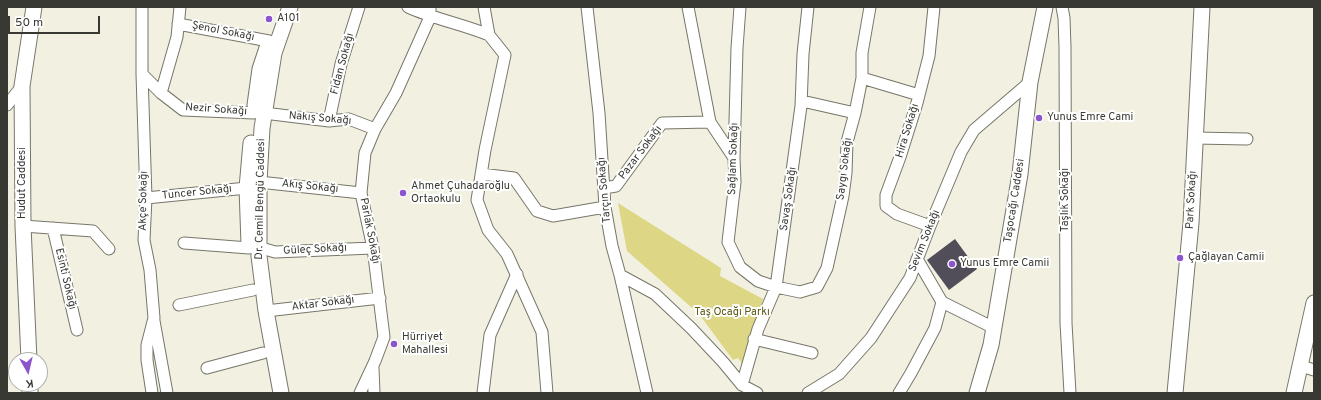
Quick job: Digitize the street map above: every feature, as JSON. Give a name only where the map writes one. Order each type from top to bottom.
[{"type":"street","name":"Hudut Caddesi","points":[[29,352],[23,226],[22,86],[34,7]]},
{"type":"street","name":"Akçe Sokağı","points":[[142,7],[142,74],[146,198],[144,240],[150,270],[154,318],[147,345],[147,360],[152,393]]},
{"type":"street","points":[[161,93],[177,37],[180,7]]},
{"type":"street","name":"Dr. Cemil Bengü Caddesi","points":[[272,393],[263,353],[253,290],[253,185],[262,128],[259,113],[260,69],[280,7]]},
{"type":"street","name":"Dr. Cemil Bengü Caddesi","points":[[259,113],[274,53],[290,7]]},
{"type":"street","name":"Fidan Sokağı","points":[[328,121],[341,64],[359,7]]},
{"type":"street","points":[[408,7],[430,12],[490,35]]},
{"type":"street","points":[[484,7],[490,35],[506,55],[485,150],[477,200],[488,230],[507,254],[542,332],[547,393]]},
{"type":"street","name":"Tarçın Sokağı","points":[[587,7],[599,113],[605,207],[612,246],[647,393]]},
{"type":"street","points":[[688,7],[710,122],[734,158]]},
{"type":"street","name":"Sağlam Sokağı","points":[[740,7],[737,48],[734,158],[735,182],[728,242],[740,267],[758,281],[776,287]]},
{"type":"street","name":"Savaş Sokağı","points":[[742,385],[754,339],[776,287],[802,101],[803,54],[808,7]]},
{"type":"street","name":"Saygı Sokağı","points":[[776,287],[800,292],[817,287],[827,268],[843,196],[846,173],[847,142],[862,78],[862,53],[870,7]]},
{"type":"street","name":"Hira Sokağı","points":[[930,226],[897,214],[886,206],[886,195],[900,157],[919,96],[929,56],[934,7]]},
{"type":"street","name":"Taşocağı Caddesi","points":[[977,393],[991,345],[994,328],[1020,174],[1030,82],[1045,7]]},
{"type":"street","name":"Taşlık Sokağı","points":[[1062,7],[1065,47],[1066,323],[1070,393]]},
{"type":"street","name":"Park Sokağı","points":[[1175,393],[1191,223],[1202,7]]},
{"type":"street","name":"Parlak Sokağı","points":[[360,393],[373,366],[384,337],[374,248],[361,193],[365,153],[375,129],[396,93],[430,12]]},
{"type":"street","name":"Şenol Sokağı","points":[[178,24],[269,41]]},
{"type":"street","name":"Nezir Sokağı","points":[[142,74],[161,93],[183,110],[259,113]]},
{"type":"street","points":[[862,78],[919,96]]},
{"type":"street","name":"Sevim Sokağı","points":[[808,393],[839,374],[871,338],[910,278],[961,152],[974,130],[1030,82]]},
{"type":"street","points":[[7,104],[22,86]]},
{"type":"street","points":[[802,101],[855,113]]},
{"type":"street","name":"Nakış Sokağı","points":[[259,113],[328,121],[349,119],[375,129]]},
{"type":"street","name":"Pazar Sokağı","points":[[604,188],[616,186],[662,123],[710,122]]},
{"type":"street","points":[[1195,138],[1247,139]]},
{"type":"street","points":[[481,174],[514,178],[537,211],[553,216],[605,207]]},
{"type":"street","name":"Tuncer Sokağı","points":[[146,198],[253,185]]},
{"type":"street","name":"Akış Sokağı","points":[[253,185],[361,193]]},
{"type":"street","points":[[23,226],[93,231],[109,249]]},
{"type":"street","name":"Esinti Sokağı","points":[[53,228],[77,330]]},
{"type":"street","name":"Güleç Sokağı","points":[[184,243],[253,247],[275,252],[374,248]]},
{"type":"street","name":"Dr. Cemil Bengü Caddesi","points":[[253,247],[281,393]]},
{"type":"street","points":[[917,260],[942,302],[994,328]]},
{"type":"street","points":[[483,393],[490,335],[517,274]]},
{"type":"street","points":[[620,275],[655,294],[691,328],[742,385],[757,393]]},
{"type":"street","points":[[180,305],[253,290]]},
{"type":"street","name":"Aktar Sokağı","points":[[266,311],[380,298]]},
{"type":"street","points":[[899,393],[935,328],[942,302]]},
{"type":"street","points":[[1294,393],[1307,368],[1314,303]]},
{"type":"street","points":[[154,318],[167,393]]},
{"type":"street","points":[[754,339],[812,353]]},
{"type":"street","points":[[207,368],[263,353]]},
{"type":"street","points":[[373,366],[374,393]]},
{"type":"green space","name":"Taş Ocağı Parkı","points":[[618,203],[721,268],[720,276],[763,299],[744,366],[738,358],[733,360],[699,314],[627,251]]},
{"type":"building","name":"Yunus Emre Camii","points":[[955,239],[977,269],[949,290],[927,260]]},
{"type":"place","name":"A101","points":[[269,19]]},
{"type":"place","name":"Yunus Emre Cami","points":[[1039,118]]},
{"type":"place","name":"Ahmet Çuhadaroğlu Ortaokulu","points":[[403,193]]},
{"type":"place","name":"Çağlayan Camii","points":[[1180,258]]},
{"type":"place","name":"Yunus Emre Camii","points":[[952,264]]},
{"type":"place","name":"Hürriyet Mahallesi","points":[[394,344]]}]
